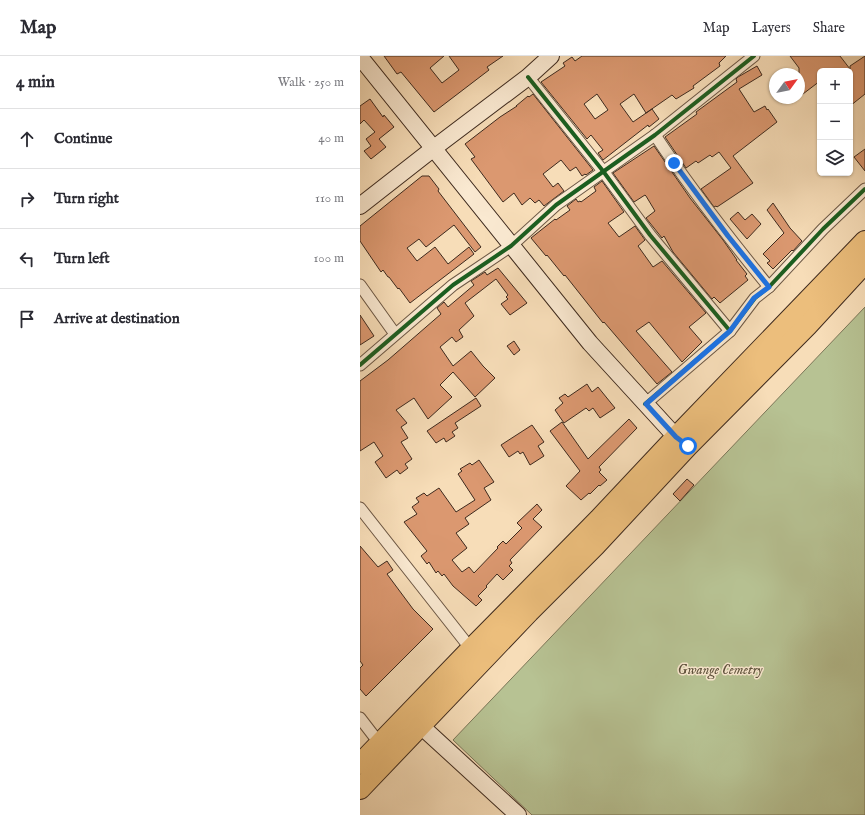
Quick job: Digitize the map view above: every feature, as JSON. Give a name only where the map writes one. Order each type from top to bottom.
[{"type":"highway","points":[[360,789],[529,612],[595,546],[682,442],[865,241]]},
{"type":"highway","points":[[360,764],[594,525],[807,326],[865,263]]},
{"type":"main road","points":[[360,57],[590,343],[682,442]]},
{"type":"main road","points":[[360,206],[528,77],[545,58]]},
{"type":"main road","points":[[421,726],[518,815]]},
{"type":"street","points":[[360,365],[453,285],[511,246],[556,204],[655,135],[754,56]]},
{"type":"street","points":[[528,77],[603,171],[650,235],[730,331]]},
{"type":"street","points":[[655,135],[728,236],[769,287]]},
{"type":"street","points":[[646,404],[730,331],[754,298],[769,287],[823,229],[865,189]]},
{"type":"street","points":[[360,285],[395,334]]},
{"type":"street","points":[[360,508],[471,649]]},
{"type":"street","points":[[360,718],[380,744]]},
{"type":"green space","name":"Gwange Cemetry","points":[[865,307],[865,815],[532,815],[453,740]]},
{"type":"building","points":[[384,56],[444,56],[430,68],[442,83],[459,70],[449,56],[503,56],[487,67],[489,70],[434,112],[401,72],[397,74]]},
{"type":"building","points":[[582,56],[726,56],[719,63],[720,66],[693,86],[694,88],[676,99],[672,95],[646,113],[634,94],[620,104],[633,122],[652,109],[659,119],[649,127],[648,125],[603,160],[598,153],[603,150],[591,135],[587,139],[541,82],[565,66],[563,63],[572,57],[575,61]],"holes":[[[597,94],[608,110],[595,119],[584,104]]]},
{"type":"building","points":[[790,56],[840,56],[849,68],[817,68],[817,83],[805,92],[805,68],[799,68]]},
{"type":"building","points":[[865,56],[865,94],[853,104],[853,68],[850,68],[850,66]]},
{"type":"building","points":[[757,66],[762,75],[739,89],[754,112],[765,106],[777,122],[733,156],[753,183],[717,207],[714,207],[701,189],[731,168],[719,152],[712,157],[710,155],[698,163],[696,161],[686,168],[665,137],[737,82],[736,79],[738,77]]},
{"type":"building","points":[[533,94],[593,170],[582,176],[576,167],[570,171],[561,160],[543,174],[553,187],[558,183],[564,191],[544,206],[539,200],[535,203],[530,198],[522,205],[514,193],[503,202],[471,159],[475,157],[465,144],[517,106],[528,96],[529,97]]},
{"type":"building","points":[[370,99],[383,117],[384,115],[394,127],[379,139],[386,147],[371,159],[364,151],[371,146],[366,139],[375,132],[364,120],[360,124],[360,106]]},
{"type":"building","points":[[654,146],[690,198],[747,274],[745,276],[748,280],[720,303],[714,297],[712,299],[673,252],[664,236],[662,238],[646,218],[655,211],[646,196],[645,195],[634,202],[613,173]]},
{"type":"building","points":[[865,149],[865,171],[854,157]]},
{"type":"building","points":[[422,176],[429,176],[439,189],[438,191],[481,247],[475,252],[454,225],[426,247],[419,239],[407,248],[417,261],[435,247],[448,264],[469,247],[474,254],[410,303],[383,270],[381,272],[360,241],[360,226]]},
{"type":"building","points":[[602,181],[624,212],[608,223],[619,237],[635,226],[645,240],[638,246],[653,267],[662,261],[706,313],[689,327],[702,342],[682,362],[649,322],[636,331],[672,372],[657,384],[604,322],[603,323],[565,275],[564,276],[531,238],[555,219],[556,220],[570,210],[567,206],[576,199],[578,202],[581,202],[596,191],[594,187]]},
{"type":"building","points":[[773,203],[790,228],[802,241],[773,269],[767,263],[770,261],[763,254],[784,233],[767,210]]},
{"type":"building","points":[[738,212],[745,220],[752,214],[761,224],[747,239],[730,219]]},
{"type":"building","points":[[498,268],[527,303],[510,315],[501,304],[508,299],[506,297],[508,295],[496,279],[465,303],[474,316],[459,330],[463,337],[456,342],[452,337],[440,347],[453,366],[471,351],[495,378],[475,397],[453,372],[440,385],[452,397],[428,419],[414,398],[396,410],[407,423],[401,427],[408,438],[401,442],[412,459],[405,464],[408,468],[400,474],[397,470],[386,478],[375,462],[383,456],[374,442],[360,451],[360,381],[388,360],[441,314],[437,308],[444,302],[448,307],[474,285],[471,281],[485,272],[487,275]]},
{"type":"building","points":[[360,315],[374,336],[360,345]]},
{"type":"building","points":[[514,341],[520,350],[514,355],[507,346]]},
{"type":"building","points":[[587,384],[592,392],[598,387],[615,408],[600,418],[593,408],[589,411],[586,408],[564,423],[555,410],[563,403],[559,398],[565,394],[568,397]]},
{"type":"building","points":[[476,398],[481,406],[455,423],[458,428],[452,432],[455,436],[446,442],[444,438],[436,443],[427,431]]},
{"type":"building","points":[[629,419],[637,428],[599,467],[601,470],[599,472],[607,480],[581,500],[566,486],[580,471],[550,431],[562,422],[588,459]]},
{"type":"building","points":[[532,425],[544,442],[538,446],[544,456],[530,465],[523,452],[520,454],[518,451],[509,457],[501,445]]},
{"type":"building","points":[[479,460],[494,482],[484,488],[491,500],[465,518],[469,524],[456,533],[467,548],[452,560],[462,572],[469,567],[474,573],[503,541],[506,544],[522,528],[517,523],[537,504],[542,510],[533,519],[542,527],[510,560],[512,563],[509,566],[513,570],[503,580],[497,574],[478,596],[482,600],[476,606],[453,586],[444,574],[442,576],[438,571],[436,573],[429,562],[427,564],[421,556],[427,551],[404,522],[417,514],[412,507],[419,502],[416,498],[424,493],[427,496],[439,488],[456,512],[475,500],[458,474],[462,471],[460,469],[470,463],[472,465]]},
{"type":"building","points":[[687,479],[694,485],[680,501],[673,494]]},
{"type":"building","points":[[360,546],[378,567],[387,561],[393,570],[387,574],[413,609],[433,629],[366,696],[360,689],[360,668],[363,665],[360,661]]},
{"type":"cycle path","points":[[360,365],[453,285],[511,246],[556,205],[655,135],[754,56]]},
{"type":"cycle path","points":[[528,77],[603,171],[650,235],[730,331]]},
{"type":"cycle path","points":[[645,404],[730,331],[755,298],[769,287],[823,229],[865,189]]},
{"type":"route","points":[[674,163],[728,236],[769,287],[754,298],[730,331],[646,404],[676,437],[688,446]]}]
